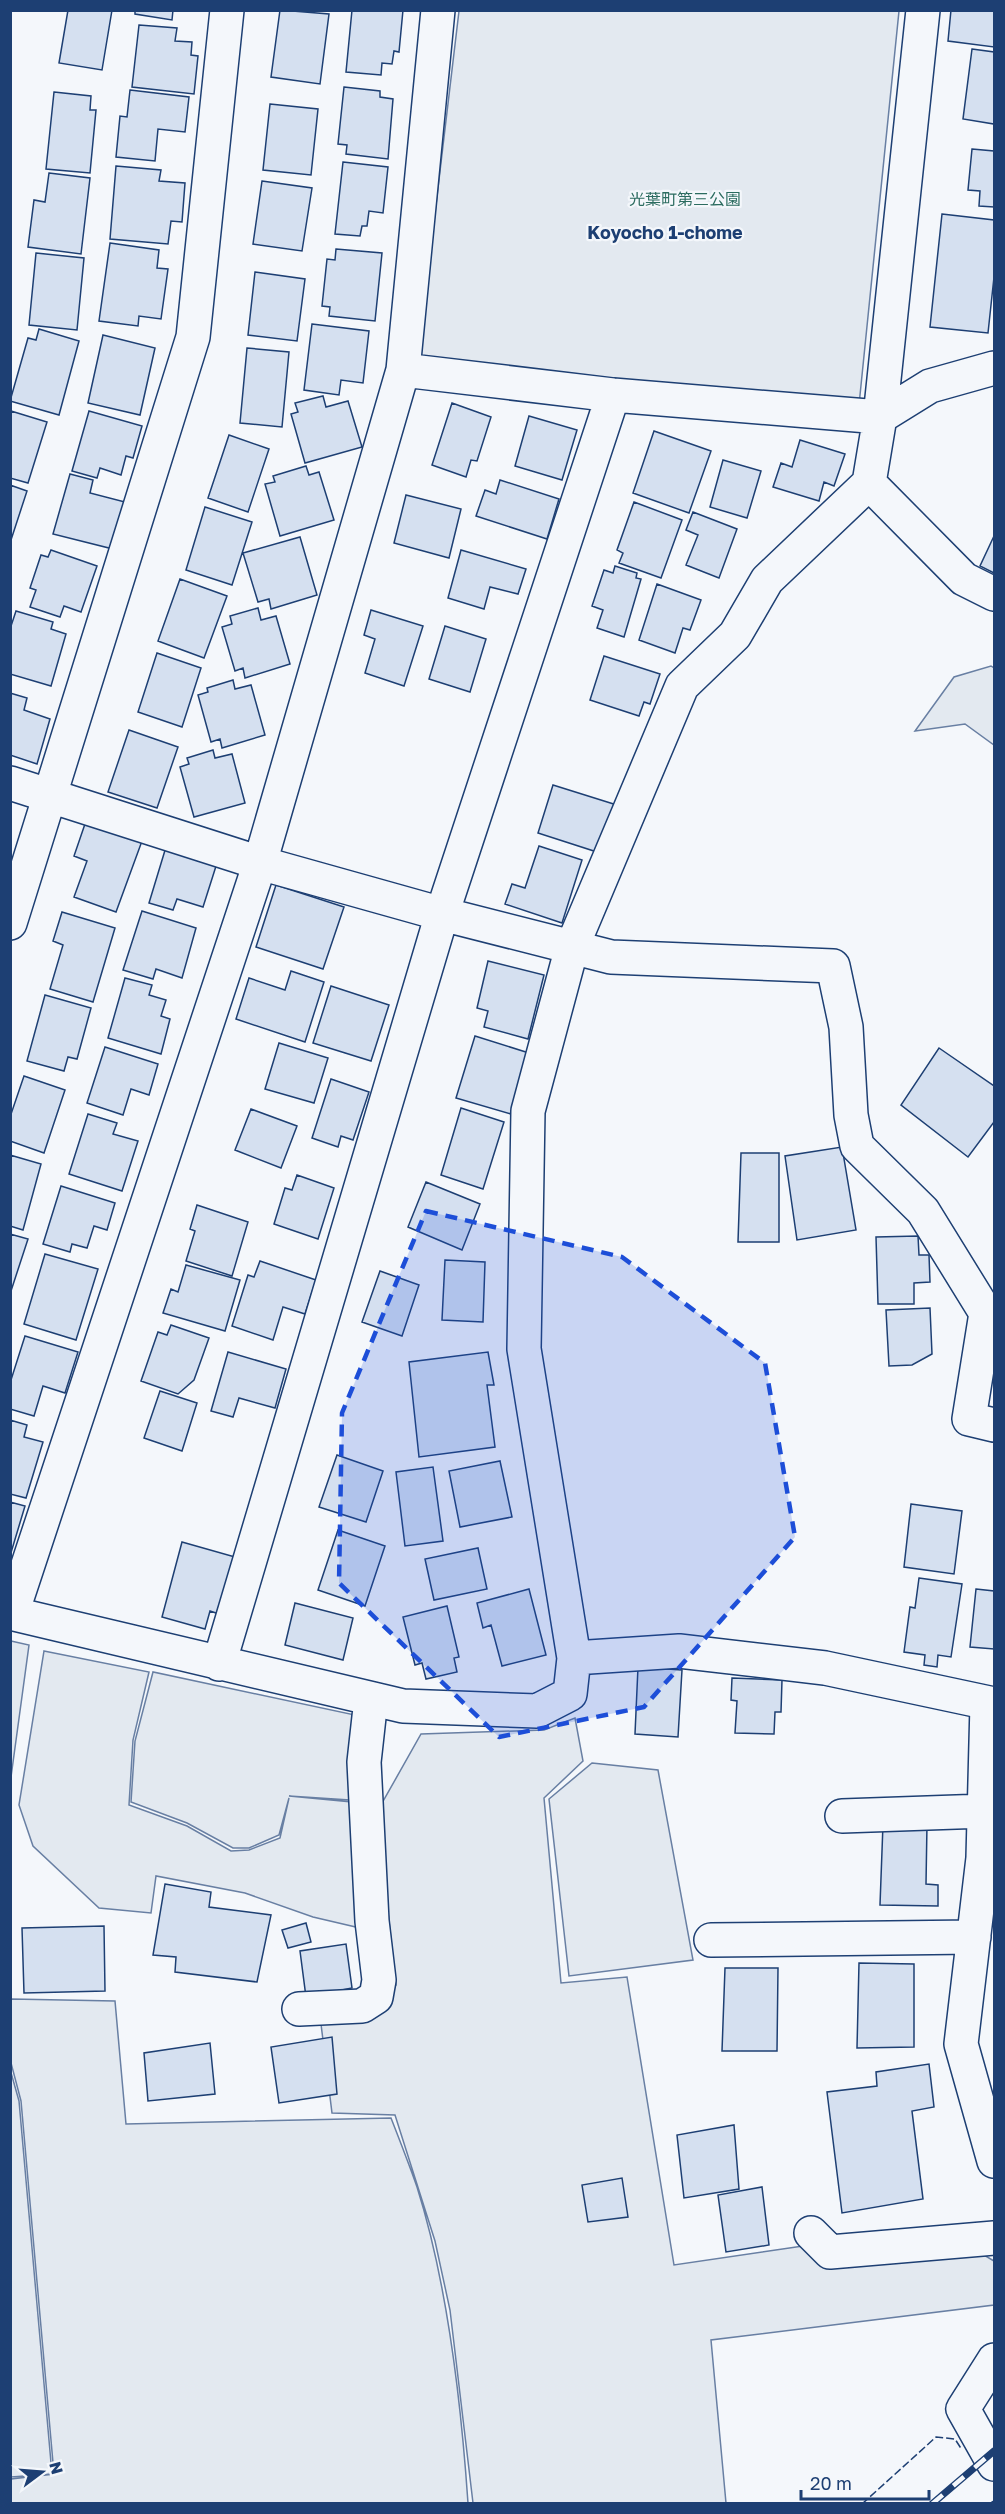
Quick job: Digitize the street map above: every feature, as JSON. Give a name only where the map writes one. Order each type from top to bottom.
[{"type":"street","points":[[10,923],[194,337],[227,10]]},
{"type":"street","points":[[438,10],[403,370],[260,863],[11,1613],[403,1706],[537,1711],[570,1694],[574,1658],[524,1349],[528,1111],[572,947],[682,687],[735,635],[767,580],[869,483],[880,417],[923,10]]},
{"type":"street","points":[[403,370],[613,395],[880,417],[930,386],[994,368]]},
{"type":"street","points":[[219,1664],[442,914],[613,395]]},
{"type":"street","points":[[869,483],[964,579],[994,594]]},
{"type":"street","points":[[10,783],[260,863],[442,914],[611,957],[833,966],[846,1027],[851,1115],[857,1146],[922,1211],[986,1313],[969,1419],[994,1425]]},
{"type":"street","points":[[574,1658],[679,1651],[825,1668],[991,1704],[983,1858],[961,2044],[994,2161]]},
{"type":"street","points":[[299,2009],[362,2006],[376,1997],[379,1980],[372,1922],[364,1762],[371,1699]]},
{"type":"street","points":[[842,1816],[985,1810]]},
{"type":"street","points":[[711,1940],[974,1937]]},
{"type":"street","points":[[811,2232],[830,2252],[994,2238]]},
{"type":"street","points":[[994,2360],[963,2409],[994,2464]]},
{"type":"highlighted area","points":[[426,1211],[622,1257],[765,1363],[795,1537],[644,1707],[499,1737],[339,1583],[342,1413]]},
{"type":"green space","name":"光葉町第三公園","points":[[459,11],[899,11],[859,405],[417,365]]},
{"type":"green space","points":[[991,666],[994,668],[994,745],[965,724],[915,731],[954,677]]},
{"type":"green space","points":[[10,1641],[29,1645],[11,1777]]},
{"type":"green space","points":[[44,1651],[149,1672],[133,1740],[129,1805],[187,1826],[231,1851],[249,1850],[280,1838],[289,1798],[279,1835],[249,1848],[233,1848],[187,1823],[131,1802],[135,1741],[153,1672],[355,1715],[350,1800],[289,1796],[352,1802],[360,1928],[313,1917],[245,1893],[156,1876],[151,1913],[99,1908],[33,1846],[19,1805]]},
{"type":"green space","points":[[575,1718],[583,1761],[544,1798],[561,1983],[627,1977],[674,2265],[803,2246],[974,2249],[994,2261],[994,2305],[711,2340],[726,2503],[473,2503],[450,2310],[435,2241],[395,2115],[332,2113],[321,2024],[367,2022],[396,1985],[377,1812],[421,1734],[544,1730]]},
{"type":"green space","points":[[592,1763],[658,1770],[693,1960],[569,1976],[549,1799]]},
{"type":"green space","points":[[11,1999],[115,2001],[126,2124],[391,2118],[417,2187],[445,2303],[457,2384],[468,2503],[11,2503],[11,2479],[54,2474],[21,2101],[11,2063]]},
{"type":"green space","points":[[10,2069],[19,2101],[52,2474],[11,2477]]},
{"type":"building","points":[[68,10],[112,10],[102,70],[59,63]]},
{"type":"building","points":[[135,10],[173,10],[172,20],[135,14]]},
{"type":"building","points":[[280,10],[329,14],[320,84],[271,77]]},
{"type":"building","points":[[352,10],[403,10],[399,52],[394,51],[392,64],[382,63],[381,75],[346,72]]},
{"type":"building","points":[[951,10],[994,10],[994,47],[948,41]]},
{"type":"building","points":[[139,25],[177,28],[175,41],[192,42],[191,55],[198,56],[194,94],[132,87]]},
{"type":"building","points":[[972,49],[994,52],[994,124],[963,119]]},
{"type":"building","points":[[344,87],[380,91],[380,97],[393,99],[388,159],[346,154],[347,145],[338,144]]},
{"type":"building","points":[[130,90],[189,97],[185,132],[158,129],[155,161],[116,157],[120,116],[127,117]]},
{"type":"building","points":[[54,92],[91,96],[90,110],[96,110],[90,173],[46,169]]},
{"type":"building","points":[[270,104],[318,109],[311,175],[263,170]]},
{"type":"building","points":[[972,149],[994,151],[994,207],[979,206],[980,191],[968,190]]},
{"type":"building","points":[[343,162],[388,167],[383,213],[369,211],[367,226],[362,226],[360,236],[335,234]]},
{"type":"building","points":[[116,166],[161,170],[159,181],[185,183],[182,222],[171,221],[168,244],[110,239]]},
{"type":"building","points":[[49,173],[90,178],[81,254],[28,247],[34,200],[45,202]]},
{"type":"building","points":[[262,181],[312,188],[302,251],[253,244]]},
{"type":"building","points":[[942,214],[994,220],[994,277],[988,333],[930,327]]},
{"type":"building","points":[[110,243],[159,250],[157,268],[168,269],[161,319],[139,316],[138,326],[99,321]]},
{"type":"building","points":[[336,249],[382,253],[375,321],[329,316],[330,307],[322,306],[327,259],[335,260]]},
{"type":"building","points":[[36,253],[84,258],[77,330],[29,325]]},
{"type":"building","points":[[255,272],[305,279],[297,341],[248,335]]},
{"type":"building","points":[[312,324],[369,331],[363,383],[341,380],[339,395],[304,390]]},
{"type":"building","points":[[39,329],[79,341],[59,415],[10,401],[28,338],[36,340]]},
{"type":"building","points":[[103,335],[155,348],[140,415],[88,403]]},
{"type":"building","points":[[247,348],[289,352],[282,427],[240,423]]},
{"type":"building","points":[[323,396],[326,407],[348,401],[362,447],[305,463],[291,414],[298,412],[295,403]]},
{"type":"building","points":[[452,403],[491,417],[477,461],[471,460],[466,477],[432,465]]},
{"type":"building","points":[[11,411],[47,422],[28,483],[10,478]]},
{"type":"building","points":[[89,411],[142,426],[133,458],[126,456],[121,475],[100,468],[97,478],[72,471]]},
{"type":"building","points":[[529,416],[577,430],[562,480],[515,466]]},
{"type":"building","points":[[654,431],[711,451],[689,513],[633,493]]},
{"type":"building","points":[[229,435],[269,449],[248,512],[208,498]]},
{"type":"building","points":[[800,440],[845,454],[834,486],[824,482],[819,501],[773,487],[781,463],[792,467]]},
{"type":"building","points":[[723,460],[761,471],[747,518],[710,507]]},
{"type":"building","points":[[306,466],[309,475],[319,472],[334,520],[280,536],[265,484],[275,482],[273,476]]},
{"type":"building","points":[[70,474],[93,480],[90,493],[125,502],[113,549],[53,534]]},
{"type":"building","points":[[500,480],[559,499],[547,539],[476,516],[485,490],[496,494]]},
{"type":"building","points":[[10,485],[27,491],[10,543]]},
{"type":"building","points":[[406,495],[461,509],[449,558],[394,543]]},
{"type":"building","points":[[634,502],[682,520],[661,578],[619,563],[623,553],[617,550]]},
{"type":"building","points":[[205,507],[252,522],[232,585],[186,570]]},
{"type":"building","points":[[693,512],[737,529],[719,578],[686,565],[698,535],[686,530]]},
{"type":"building","points":[[994,536],[994,573],[980,566]]},
{"type":"building","points":[[300,537],[317,595],[271,609],[269,599],[258,602],[243,553]]},
{"type":"building","points":[[51,550],[97,566],[81,612],[64,606],[60,617],[30,607],[36,590],[30,588],[41,555],[48,557]]},
{"type":"building","points":[[461,550],[526,569],[518,594],[490,587],[484,609],[448,598]]},
{"type":"building","points":[[615,566],[637,573],[636,578],[641,579],[624,637],[597,628],[603,610],[592,606],[604,570],[613,573]]},
{"type":"building","points":[[180,579],[227,596],[204,658],[158,641]]},
{"type":"building","points":[[657,584],[701,600],[690,630],[683,628],[675,653],[639,640]]},
{"type":"building","points":[[258,608],[261,620],[276,616],[290,664],[245,678],[243,668],[235,671],[222,627],[232,624],[230,616]]},
{"type":"building","points":[[371,610],[423,626],[404,686],[365,673],[375,639],[364,635]]},
{"type":"building","points":[[16,611],[53,622],[51,629],[66,634],[51,686],[10,674],[10,629]]},
{"type":"building","points":[[445,626],[486,639],[470,692],[429,679]]},
{"type":"building","points":[[157,653],[201,668],[182,727],[138,712]]},
{"type":"building","points":[[604,656],[660,674],[650,704],[644,702],[639,716],[590,700]]},
{"type":"building","points":[[233,680],[235,689],[251,685],[265,735],[222,748],[220,739],[211,742],[198,695],[208,692],[207,688]]},
{"type":"building","points":[[10,693],[27,698],[24,710],[50,719],[37,764],[10,755]]},
{"type":"building","points":[[129,730],[178,747],[157,808],[108,792]]},
{"type":"building","points":[[213,750],[215,758],[232,754],[245,803],[194,817],[180,767],[189,764],[187,758]]},
{"type":"building","points":[[553,785],[620,806],[597,852],[538,833]]},
{"type":"building","points":[[86,821],[142,841],[116,912],[74,897],[87,861],[74,856]]},
{"type":"building","points":[[539,846],[582,860],[562,923],[505,904],[512,884],[525,888]]},
{"type":"building","points":[[166,847],[217,863],[203,907],[177,899],[173,910],[149,903]]},
{"type":"building","points":[[276,885],[344,907],[323,969],[256,947]]},
{"type":"building","points":[[142,911],[196,928],[182,978],[156,969],[153,979],[123,970]]},
{"type":"building","points":[[62,912],[115,928],[93,1002],[50,989],[63,945],[53,941]]},
{"type":"building","points":[[488,961],[544,975],[528,1039],[484,1027],[488,1011],[477,1008]]},
{"type":"building","points":[[291,971],[324,982],[305,1042],[236,1019],[249,978],[285,990]]},
{"type":"building","points":[[125,978],[152,985],[149,995],[166,1000],[161,1016],[170,1019],[161,1054],[108,1038]]},
{"type":"building","points":[[331,986],[389,1005],[371,1061],[313,1043]]},
{"type":"building","points":[[45,995],[91,1008],[77,1059],[68,1057],[64,1071],[27,1061]]},
{"type":"building","points":[[475,1036],[529,1053],[511,1114],[456,1098]]},
{"type":"building","points":[[279,1043],[328,1058],[314,1103],[265,1089]]},
{"type":"building","points":[[105,1047],[158,1064],[149,1095],[131,1089],[123,1115],[87,1103]]},
{"type":"building","points":[[939,1048],[994,1086],[994,1122],[968,1157],[901,1105]]},
{"type":"building","points":[[24,1076],[65,1090],[44,1153],[10,1141],[10,1117]]},
{"type":"building","points":[[331,1079],[369,1092],[353,1140],[341,1136],[338,1147],[312,1138]]},
{"type":"building","points":[[461,1108],[504,1122],[483,1189],[441,1175]]},
{"type":"building","points":[[251,1109],[297,1126],[281,1168],[235,1150]]},
{"type":"building","points":[[88,1114],[117,1123],[113,1134],[138,1141],[122,1191],[69,1174]]},
{"type":"building","points":[[842,1147],[856,1230],[797,1240],[785,1156]]},
{"type":"building","points":[[741,1153],[779,1153],[779,1242],[738,1242]]},
{"type":"building","points":[[10,1155],[41,1164],[23,1230],[10,1226]]},
{"type":"building","points":[[297,1175],[334,1188],[318,1239],[274,1224],[285,1188],[292,1190]]},
{"type":"building","points":[[426,1182],[480,1204],[462,1250],[408,1227]]},
{"type":"building","points":[[61,1186],[115,1203],[107,1230],[94,1226],[87,1248],[72,1244],[70,1252],[43,1244]]},
{"type":"building","points":[[197,1205],[248,1222],[232,1276],[186,1261],[195,1231],[190,1229]]},
{"type":"building","points":[[10,1234],[28,1239],[10,1294]]},
{"type":"building","points":[[918,1236],[919,1255],[929,1255],[930,1282],[914,1283],[914,1304],[878,1304],[876,1237]]},
{"type":"building","points":[[45,1254],[98,1269],[76,1340],[24,1324]]},
{"type":"building","points":[[445,1260],[485,1262],[483,1322],[442,1320]]},
{"type":"building","points":[[260,1261],[316,1280],[305,1314],[283,1307],[273,1340],[232,1326],[248,1275],[254,1277]]},
{"type":"building","points":[[186,1265],[240,1280],[225,1331],[163,1313],[171,1289],[178,1292]]},
{"type":"building","points":[[380,1271],[419,1285],[402,1336],[362,1322]]},
{"type":"building","points":[[930,1308],[932,1354],[912,1365],[889,1366],[886,1310]]},
{"type":"building","points":[[171,1325],[209,1338],[194,1380],[178,1394],[141,1381],[158,1332],[167,1335]]},
{"type":"building","points":[[25,1336],[78,1352],[65,1393],[43,1386],[34,1416],[10,1409],[10,1383]]},
{"type":"building","points":[[228,1352],[286,1369],[275,1408],[239,1398],[233,1417],[211,1411]]},
{"type":"building","points":[[488,1352],[494,1385],[487,1385],[495,1447],[419,1457],[409,1362]]},
{"type":"building","points":[[160,1391],[197,1403],[182,1451],[144,1438]]},
{"type":"building","points":[[10,1420],[27,1425],[24,1437],[43,1442],[26,1498],[10,1494]]},
{"type":"building","points":[[337,1455],[383,1471],[366,1522],[319,1507]]},
{"type":"building","points":[[500,1461],[512,1517],[460,1527],[449,1471]]},
{"type":"building","points":[[433,1467],[443,1541],[405,1546],[396,1472]]},
{"type":"building","points":[[10,1502],[25,1506],[10,1556]]},
{"type":"building","points":[[911,1504],[962,1511],[954,1574],[904,1567]]},
{"type":"building","points":[[338,1530],[385,1546],[365,1606],[318,1590]]},
{"type":"building","points":[[182,1542],[235,1557],[219,1614],[210,1611],[205,1629],[162,1617]]},
{"type":"building","points":[[478,1548],[487,1589],[434,1600],[425,1559]]},
{"type":"building","points":[[919,1578],[962,1584],[951,1657],[938,1655],[937,1667],[924,1665],[925,1655],[904,1652],[910,1607],[915,1608]]},
{"type":"building","points":[[529,1589],[546,1655],[502,1666],[491,1625],[483,1628],[477,1603]]},
{"type":"building","points":[[976,1589],[994,1591],[994,1649],[970,1647]]},
{"type":"building","points":[[295,1603],[353,1618],[343,1660],[285,1645]]},
{"type":"building","points":[[447,1606],[459,1657],[454,1658],[457,1672],[426,1679],[422,1663],[415,1665],[403,1617]]},
{"type":"building","points":[[638,1667],[682,1670],[678,1737],[635,1734]]},
{"type":"building","points":[[732,1678],[782,1680],[781,1712],[775,1712],[774,1734],[735,1733],[737,1701],[731,1700]]},
{"type":"building","points":[[883,1824],[927,1824],[926,1884],[938,1885],[938,1906],[880,1905]]},
{"type":"building","points":[[165,1884],[211,1892],[209,1907],[271,1915],[257,1982],[175,1972],[176,1957],[153,1955]]},
{"type":"building","points":[[306,1923],[311,1942],[288,1948],[282,1930]]},
{"type":"building","points":[[104,1926],[105,1991],[24,1993],[22,1928]]},
{"type":"building","points":[[346,1944],[352,1988],[306,1997],[300,1951]]},
{"type":"building","points":[[859,1963],[914,1964],[914,2047],[857,2048]]},
{"type":"building","points":[[725,1968],[778,1968],[777,2051],[722,2051]]},
{"type":"building","points":[[332,2037],[337,2094],[279,2103],[271,2047]]},
{"type":"building","points":[[210,2043],[215,2094],[148,2101],[144,2053]]},
{"type":"building","points":[[929,2064],[934,2107],[912,2111],[923,2199],[842,2213],[827,2092],[877,2086],[876,2072]]},
{"type":"building","points":[[734,2125],[739,2189],[684,2198],[677,2135]]},
{"type":"building","points":[[622,2178],[628,2217],[588,2222],[582,2185]]},
{"type":"building","points":[[762,2187],[769,2245],[726,2252],[718,2195]]},
{"type":"railway","points":[[932,2504],[994,2451]]},
{"type":"fence","points":[[862,2504],[936,2437],[955,2439],[962,2450]]},
{"type":"fence","points":[[989,2504],[994,2501]]},
{"type":"district","name":"Koyocho 1-chome","points":[[665,233]]}]
